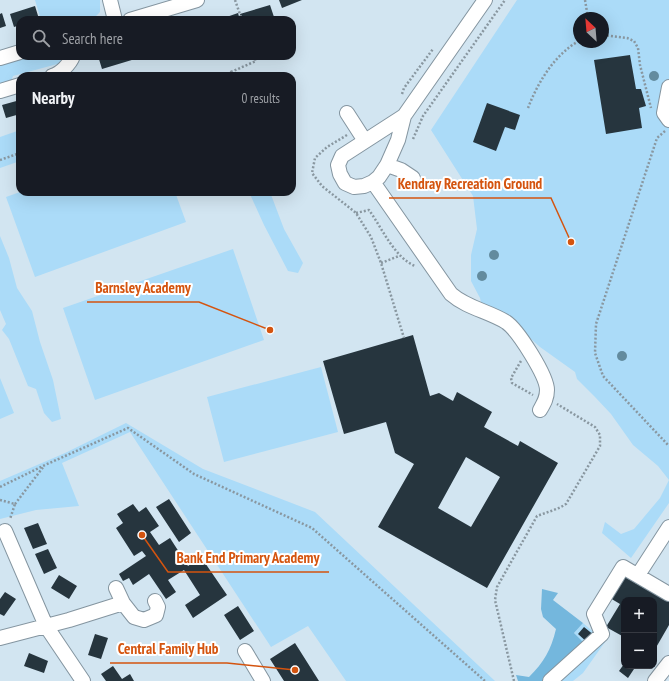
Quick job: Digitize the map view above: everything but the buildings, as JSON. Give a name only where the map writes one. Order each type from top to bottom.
[{"type":"street","points":[[110,0],[114,16]]},
{"type":"street","points":[[143,16],[197,0]]},
{"type":"street","points":[[404,116],[342,156],[338,165],[340,174],[345,183],[354,187],[364,186],[373,182],[379,177],[387,165],[398,140],[404,116],[485,0]]},
{"type":"street","points":[[0,58],[16,53]]},
{"type":"street","points":[[60,72],[66,67],[70,60]]},
{"type":"street","points":[[0,91],[16,86]]},
{"type":"street","points":[[669,87],[664,113],[669,120]]},
{"type":"street","points":[[347,113],[365,141]]},
{"type":"street","points":[[387,165],[401,170],[414,178]]},
{"type":"street","points":[[373,182],[451,294],[459,301],[506,322],[515,330],[543,375],[547,389],[542,406]]},
{"type":"street","points":[[638,575],[669,527]]},
{"type":"street","points":[[5,531],[46,626],[83,681]]},
{"type":"street","points":[[550,681],[602,634],[594,614],[623,564],[669,594]]},
{"type":"street","points":[[116,588],[120,605],[134,617],[144,620],[156,615],[158,607],[155,601]]},
{"type":"street","points":[[0,638],[120,605]]},
{"type":"street","points":[[245,651],[258,675]]},
{"type":"street","points":[[655,681],[669,663]]},
{"type":"path","points":[[235,0],[241,16]]},
{"type":"path","points":[[412,142],[423,116],[505,0]]},
{"type":"path","points":[[585,0],[587,12]]},
{"type":"path","points":[[609,36],[627,38],[634,41],[638,48],[640,65],[652,111]]},
{"type":"path","points":[[528,108],[534,92],[553,63],[573,44]]},
{"type":"path","points":[[231,72],[256,60]]},
{"type":"path","points":[[669,129],[657,138],[596,324],[595,353],[603,376],[669,446]]},
{"type":"path","points":[[0,160],[16,154]]},
{"type":"path","points":[[356,213],[370,210],[399,256],[408,263],[417,267],[424,267],[430,264]]},
{"type":"path","points":[[380,263],[399,256]]},
{"type":"path","points":[[514,681],[495,600],[497,587],[537,516],[557,510],[566,504],[600,446],[600,435],[595,427],[558,404],[542,406],[512,383],[511,378],[523,359]]},
{"type":"path","points":[[0,487],[44,465],[128,428],[194,474],[312,528],[485,681]]},
{"type":"path","points":[[5,531],[15,504],[44,465]]},
{"type":"path","points":[[0,500],[15,504]]},
{"type":"shaded area","points":[[35,0],[100,0],[100,12],[96,16],[40,16]]},
{"type":"shaded area","points":[[517,0],[669,0],[669,480],[658,466],[633,445],[611,414],[577,379],[575,372],[540,347],[512,322],[482,307],[480,298],[471,281],[471,255],[477,229],[473,196],[431,130]]},
{"type":"shaded area","points":[[17,60],[64,60],[61,63],[28,72],[16,72],[16,75],[13,76],[11,82],[0,85],[0,65]]},
{"type":"shaded area","points":[[16,131],[16,162],[0,168],[0,137]]},
{"type":"shaded area","points":[[16,193],[16,196],[176,196],[186,222],[35,277],[6,197]]},
{"type":"shaded area","points":[[251,196],[272,196],[284,229],[303,263],[298,273],[288,271]]},
{"type":"shaded area","points":[[0,236],[9,258],[17,288],[32,311],[40,342],[53,380],[61,419],[52,422],[44,413],[36,389],[28,386],[9,339],[2,330],[6,324],[0,310]]},
{"type":"shaded area","points":[[233,249],[264,340],[95,400],[63,308]]},
{"type":"shaded area","points":[[321,367],[338,432],[224,462],[207,397]]},
{"type":"shaded area","points":[[0,378],[14,413],[0,419]]},
{"type":"shaded area","points":[[126,423],[203,469],[315,512],[495,681],[346,681],[308,626],[271,647],[130,432],[62,463],[79,506],[36,510],[0,519],[0,481],[65,453]]},
{"type":"shaded area","points":[[669,480],[669,503],[631,558],[602,533],[605,522],[621,534],[634,529],[660,498]]},
{"type":"shaded area","points":[[542,589],[558,593],[553,600],[583,623],[574,633],[584,643],[542,681],[518,681],[516,675],[529,677],[543,661],[552,643],[556,629],[543,617],[541,609]]},
{"type":"shaded area","points":[[583,623],[605,642],[583,673],[573,681],[542,681],[583,643],[574,633]]},
{"type":"place","name":"Kendray Recreation Ground","points":[[571,242]]},
{"type":"place","name":"Barnsley Academy","points":[[270,330]]},
{"type":"place","name":"Bank End Primary Academy","points":[[142,535]]},
{"type":"place","name":"Central Family Hub","points":[[295,670]]}]
